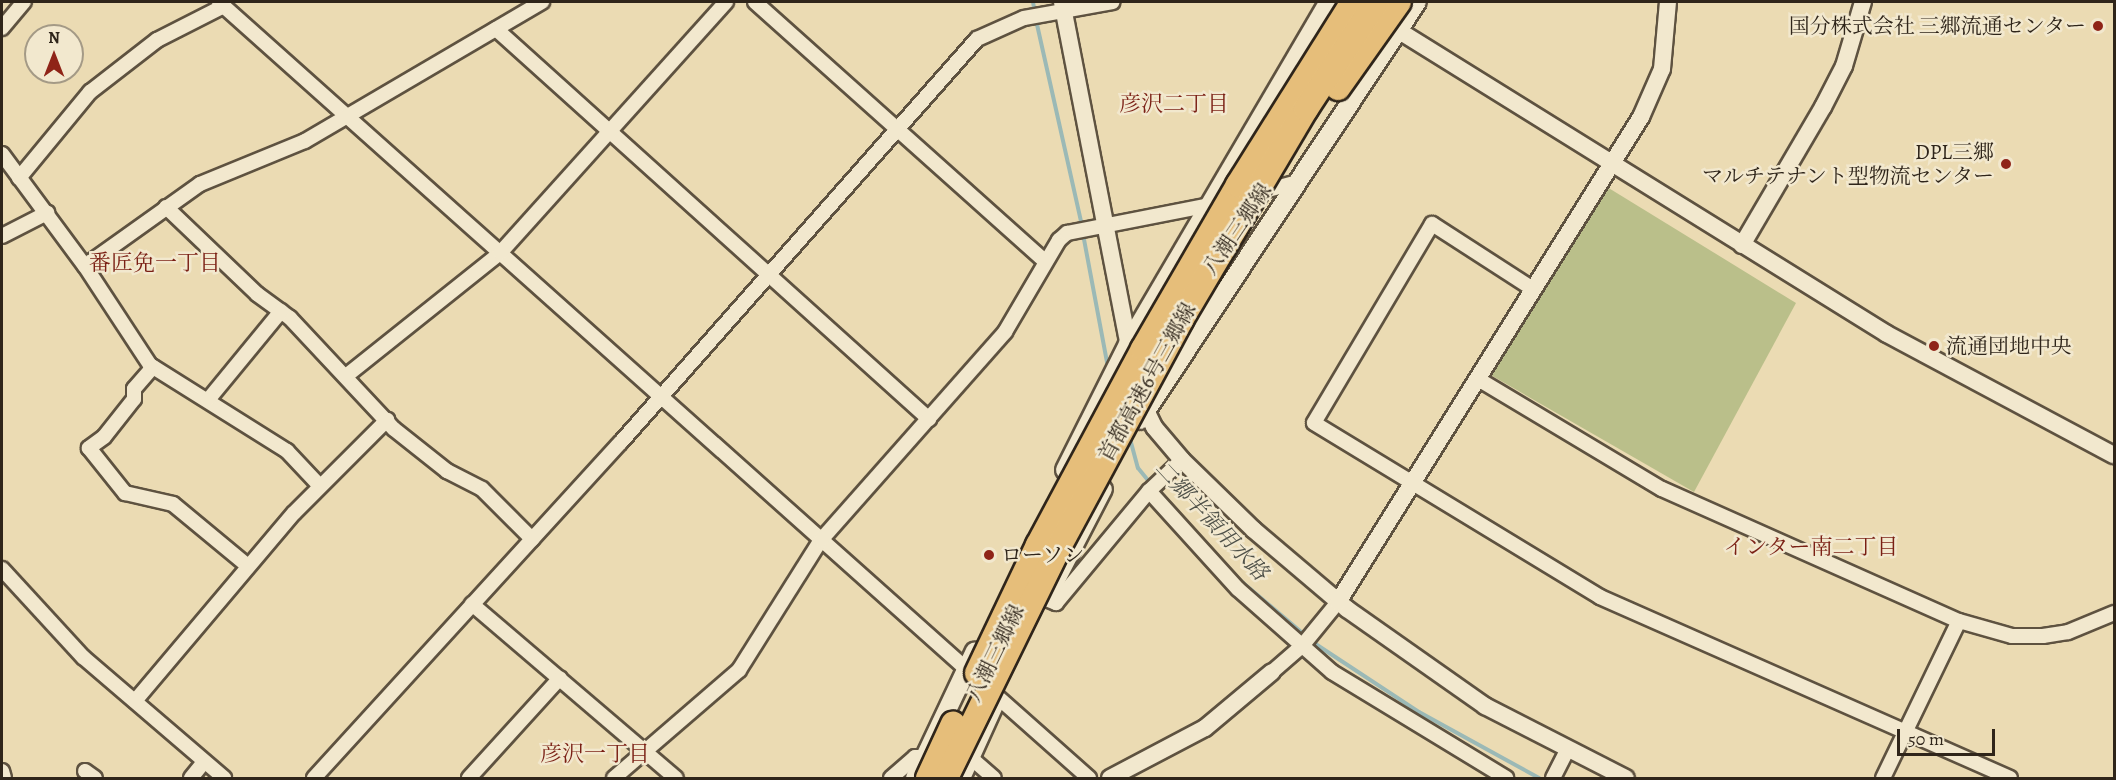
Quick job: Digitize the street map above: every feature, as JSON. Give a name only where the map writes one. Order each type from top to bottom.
[{"type":"highway","name":"首都高速6号三郷線","points":[[927,767],[1038,545],[1143,349],[1238,185],[1353,2]]},
{"type":"highway","name":"首都高速6号三郷線","points":[[946,778],[1059,547],[1181,320],[1306,110],[1376,2]]},
{"type":"highway","points":[[1181,320],[1228,256],[1399,2]]},
{"type":"main road","name":"八潮三郷線","points":[[915,778],[927,767],[967,669],[1128,344],[1329,2]]},
{"type":"main road","name":"八潮三郷線","points":[[967,767],[997,697],[1144,412],[1294,183],[1417,2]]},
{"type":"street","points":[[2,28],[24,2]]},
{"type":"street","points":[[85,266],[200,184],[305,141],[542,2]]},
{"type":"street","points":[[346,376],[500,253],[726,2]]},
{"type":"street","points":[[756,2],[1045,261]]},
{"type":"street","points":[[318,777],[661,397],[977,39],[1028,17],[1063,8],[1113,2]]},
{"type":"street","points":[[1110,778],[1205,728],[1302,646],[1338,602],[1533,289],[1614,165],[1650,100],[1662,69],[1668,2]]},
{"type":"street","points":[[1742,245],[1823,107],[1844,66],[1863,2]]},
{"type":"street","points":[[19,178],[90,92],[172,30],[222,4],[1089,778]]},
{"type":"street","points":[[1063,8],[1104,226],[1144,412],[1182,460],[1254,530],[1338,602],[1434,673],[1567,751],[1626,778]]},
{"type":"street","points":[[1248,142],[1298,128],[1369,27],[1378,23],[1399,28],[1614,165],[1887,334],[2115,455]]},
{"type":"street","points":[[496,30],[929,419]]},
{"type":"street","points":[[2,154],[85,266],[153,368],[287,451],[319,485]]},
{"type":"street","points":[[614,778],[739,670],[821,540],[1005,332],[1045,261],[1067,233],[1211,205],[1294,183]]},
{"type":"street","points":[[166,207],[281,311],[387,420],[447,471],[482,489],[532,539]]},
{"type":"street","points":[[2,236],[47,213]]},
{"type":"street","points":[[1533,289],[1432,224],[1314,423],[1600,597],[2010,778]]},
{"type":"street","points":[[208,400],[281,311]]},
{"type":"street","points":[[153,368],[134,388],[134,399],[104,437],[89,448],[125,493],[173,504],[248,566]]},
{"type":"street","points":[[1478,379],[1662,489],[1959,621],[2012,636],[2043,636],[2068,632],[2115,613]]},
{"type":"street","points":[[135,700],[319,485],[387,420]]},
{"type":"street","points":[[1010,580],[1024,572],[1044,581],[1047,597],[1056,603],[1149,491],[1182,460]]},
{"type":"street","points":[[1149,491],[1238,589],[1332,672],[1506,778]]},
{"type":"street","points":[[2,569],[76,650],[224,778]]},
{"type":"street","points":[[472,604],[647,750],[676,778]]},
{"type":"street","points":[[1883,778],[1959,621]]},
{"type":"street","points":[[469,778],[560,678]]},
{"type":"street","points":[[1556,773],[1567,751]]},
{"type":"street","points":[[891,778],[915,757],[927,767],[957,769],[967,767],[994,778]]},
{"type":"street","points":[[191,778],[204,762]]},
{"type":"street","points":[[2,771],[4,778]]},
{"type":"green space","points":[[1607,187],[1796,303],[1694,492],[1489,374]]},
{"type":"waterway","name":"二郷半領用水路","points":[[1033,2],[1035,13]]},
{"type":"waterway","name":"二郷半領用水路","points":[[1036,20],[1082,226]]},
{"type":"waterway","name":"二郷半領用水路","points":[[1083,234],[1108,368]]},
{"type":"waterway","name":"二郷半領用水路","points":[[1129,435],[1138,468],[1152,485]]},
{"type":"waterway","name":"二郷半領用水路","points":[[1195,532],[1242,582],[1306,636]]},
{"type":"waterway","name":"二郷半領用水路","points":[[1311,641],[1419,712],[1539,778]]},
{"type":"place","name":"国分株式会社 三郷流通センター","points":[[2098,26]]},
{"type":"place","name":"DPL三郷 マルチテナント型物流センター","points":[[2006,164]]},
{"type":"place","name":"流通団地中央","points":[[1934,346]]},
{"type":"place","name":"ローソン","points":[[989,555]]},
{"type":"district","name":"彦沢二丁目","points":[[1174,105]]},
{"type":"district","name":"番匠免一丁目","points":[[155,264]]},
{"type":"district","name":"インター南二丁目","points":[[1811,548]]},
{"type":"district","name":"彦沢一丁目","points":[[595,755]]}]
